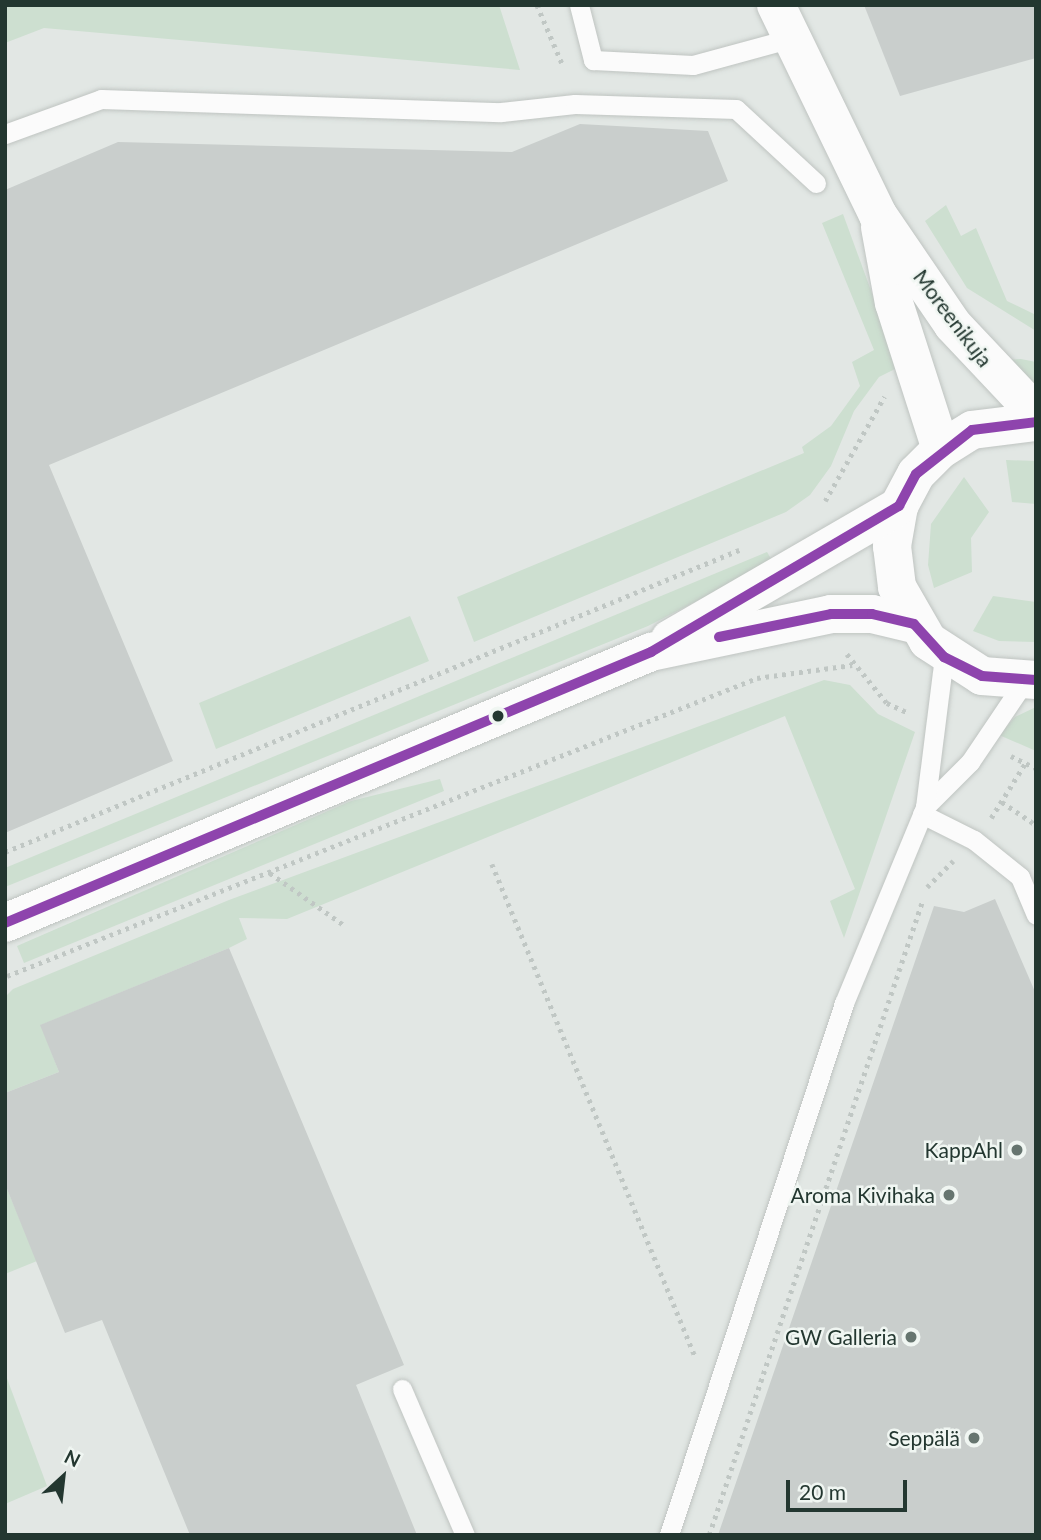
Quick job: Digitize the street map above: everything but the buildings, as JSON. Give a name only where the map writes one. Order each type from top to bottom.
[{"type":"main road","name":"Moreenikuja","points":[[776,5],[796,37],[878,215],[953,325],[1036,413]]},
{"type":"main road","name":"Moreenikuja","points":[[878,215],[894,303],[941,449]]},
{"type":"main road","points":[[1030,681],[982,676],[944,657],[914,624],[897,587],[892,546],[900,506],[916,474],[941,449],[972,430],[1036,422]]},
{"type":"main road","points":[[5,923],[651,652],[900,506]]},
{"type":"main road","points":[[651,652],[831,614],[872,614],[914,624]]},
{"type":"lane","points":[[579,5],[593,60],[694,65],[796,37]]},
{"type":"lane","points":[[5,134],[102,99],[501,112],[575,104],[736,109],[816,183]]},
{"type":"lane","points":[[669,1535],[844,1003],[924,811],[944,657]]},
{"type":"lane","points":[[924,811],[970,762],[980,743],[1030,681]]},
{"type":"lane","points":[[924,811],[974,840],[1020,877],[1036,915]]},
{"type":"lane","points":[[402,1389],[465,1535]]},
{"type":"path","points":[[5,852],[742,548]]},
{"type":"path","points":[[831,614],[852,665],[887,704],[937,727]]},
{"type":"path","points":[[6,975],[757,678],[852,665]]},
{"type":"path","points":[[980,743],[1036,768]]},
{"type":"path","points":[[709,1535],[928,886],[974,840],[1002,802],[1026,762]]},
{"type":"path","points":[[1002,802],[1036,825]]},
{"type":"path","points":[[492,864],[699,1366],[759,1387]]},
{"type":"path","points":[[269,872],[344,925]]},
{"type":"green space","points":[[5,5],[499,5],[520,70],[44,28],[5,43]]},
{"type":"green space","points":[[946,205],[961,236],[976,228],[1007,301],[1036,315],[1036,331],[967,288],[925,221]]},
{"type":"green space","points":[[843,214],[899,367],[879,377],[854,411],[831,466],[810,495],[786,512],[474,642],[457,597],[804,453],[802,447],[831,426],[860,386],[852,362],[874,350],[822,223]]},
{"type":"green space","points":[[1021,359],[1036,362],[1036,388],[1002,360]]},
{"type":"green space","points":[[1006,460],[1036,461],[1036,504],[1012,502]]},
{"type":"green space","points":[[964,477],[989,512],[971,538],[972,572],[934,588],[928,565],[931,524]]},
{"type":"green space","points":[[767,552],[773,562],[648,626],[5,887],[5,868]]},
{"type":"green space","points":[[993,596],[1036,602],[1036,642],[999,641],[973,631]]},
{"type":"green space","points":[[410,616],[429,661],[216,749],[199,703]]},
{"type":"green space","points":[[824,680],[850,685],[878,714],[915,732],[844,938],[830,901],[855,889],[785,716],[287,919],[239,918],[247,939],[41,1025],[59,1072],[5,1093],[5,997],[13,989],[229,900]]},
{"type":"green space","points":[[1036,707],[1036,751],[999,735],[1015,717]]},
{"type":"green space","points":[[440,779],[444,791],[24,963],[17,946],[351,801]]},
{"type":"green space","points":[[5,1184],[37,1261],[5,1274]]},
{"type":"green space","points":[[5,1373],[47,1486],[5,1504]]},
{"type":"transit line","points":[[5,923],[651,652],[899,506],[916,474],[972,430],[1036,422]]},
{"type":"transit line","points":[[719,637],[831,614],[872,614],[914,624],[944,657],[982,676],[1036,680]]},
{"type":"place","name":"KappAhl","points":[[1017,1150]]},
{"type":"place","name":"Aroma Kivihaka","points":[[949,1195]]},
{"type":"place","name":"GW Galleria","points":[[911,1337]]},
{"type":"place","name":"Seppälä","points":[[974,1438]]}]
